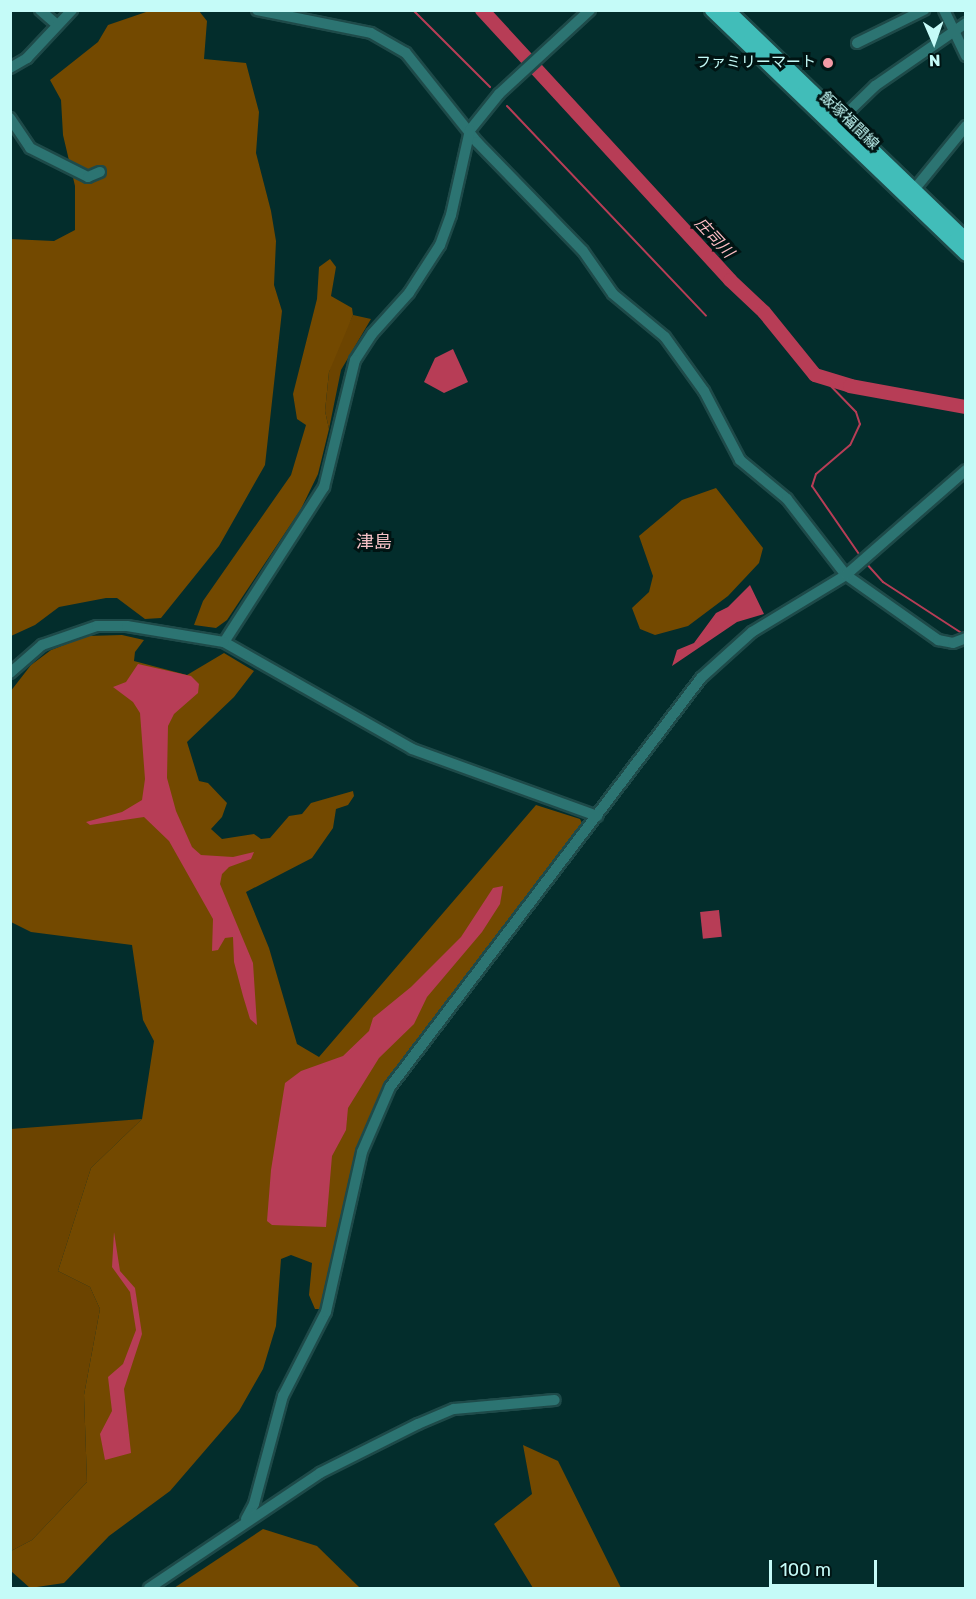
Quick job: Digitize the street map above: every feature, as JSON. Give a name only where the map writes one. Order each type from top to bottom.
[{"type":"main road","name":"飯塚福間線","points":[[712,10],[966,254]]},
{"type":"main road","name":"飯塚福間線","points":[[727,10],[966,240]]},
{"type":"street","points":[[40,10],[56,24]]},
{"type":"street","points":[[10,68],[46,40],[56,24],[72,10]]},
{"type":"street","points":[[257,10],[372,33],[406,53],[470,130],[583,251],[613,294],[665,337],[704,391],[740,460],[787,499],[846,575],[939,640],[964,641]]},
{"type":"street","points":[[221,641],[324,487],[355,360],[372,334],[409,293],[440,245],[451,215],[470,130],[486,107],[590,10]]},
{"type":"street","points":[[857,44],[924,10]]},
{"type":"street","points":[[944,10],[964,44],[966,56]]},
{"type":"street","points":[[840,120],[875,86],[954,29],[966,23]]},
{"type":"street","points":[[10,118],[30,148],[88,177],[100,172]]},
{"type":"street","points":[[913,191],[966,126]]},
{"type":"street","points":[[246,1519],[254,1504],[283,1396],[332,1296],[362,1152],[379,1107],[390,1087],[701,678],[728,650],[846,575],[966,470]]},
{"type":"street","points":[[10,673],[42,645],[69,632],[97,626],[127,626],[221,641],[412,749],[597,816]]},
{"type":"street","points":[[149,1588],[246,1519],[349,1457],[454,1409],[555,1400]]},
{"type":"shaded area","points":[[149,11],[199,11],[207,21],[204,59],[246,63],[259,112],[256,153],[276,241],[274,285],[282,311],[265,465],[219,546],[161,618],[145,619],[117,598],[106,598],[59,607],[35,625],[11,636],[10,239],[54,241],[75,230],[75,186],[63,135],[61,100],[50,80],[98,42],[108,25]]},
{"type":"shaded area","points":[[330,259],[336,267],[331,296],[352,308],[353,315],[329,372],[325,411],[329,429],[318,474],[301,509],[227,620],[216,628],[194,625],[203,601],[291,475],[306,425],[297,419],[293,394],[317,299],[319,267]]},
{"type":"shaded area","points":[[353,315],[371,319],[341,370],[329,429],[325,411],[329,372],[333,355]]},
{"type":"shaded area","points":[[453,349],[468,382],[444,393],[424,382],[435,358]]},
{"type":"shaded area","points":[[716,488],[763,548],[759,563],[728,596],[688,626],[655,635],[640,629],[632,608],[649,592],[653,576],[639,536],[682,500]]},
{"type":"shaded area","points":[[750,585],[764,614],[737,622],[672,666],[677,650],[694,643],[716,613],[728,607]]},
{"type":"shaded area","points":[[122,635],[144,640],[135,652],[134,661],[187,675],[224,653],[254,671],[234,697],[187,742],[199,781],[208,783],[227,803],[222,817],[211,829],[222,839],[254,834],[261,839],[270,838],[289,816],[302,814],[311,803],[353,791],[354,796],[348,805],[336,809],[333,828],[312,858],[246,892],[269,948],[297,1044],[319,1057],[536,805],[580,819],[583,825],[387,1083],[366,1125],[358,1151],[322,1309],[315,1309],[309,1295],[312,1263],[291,1255],[281,1259],[276,1326],[263,1369],[239,1411],[170,1491],[109,1536],[64,1583],[30,1588],[11,1571],[11,1551],[32,1540],[87,1482],[84,1395],[100,1309],[90,1287],[58,1271],[91,1168],[142,1119],[154,1041],[143,1020],[132,945],[31,932],[11,922],[10,692],[31,665],[51,650],[87,636]]},
{"type":"shaded area","points":[[138,664],[191,676],[199,684],[198,693],[174,714],[168,726],[167,778],[176,811],[192,847],[201,855],[233,857],[254,852],[251,859],[229,867],[222,874],[220,884],[253,963],[257,1025],[250,1019],[243,996],[234,962],[233,937],[225,938],[218,950],[212,951],[213,919],[169,841],[144,817],[90,825],[86,822],[122,812],[142,800],[145,779],[140,713],[133,702],[113,687],[126,682]]},
{"type":"shaded area","points":[[503,886],[500,904],[482,932],[427,997],[414,1024],[379,1058],[348,1108],[346,1130],[332,1156],[326,1227],[272,1225],[267,1221],[271,1170],[285,1083],[301,1071],[343,1056],[369,1031],[373,1018],[411,987],[461,937],[493,888]]},
{"type":"shaded area","points":[[719,910],[722,937],[703,939],[700,912]]},
{"type":"shaded area","points":[[142,1119],[91,1168],[58,1271],[90,1287],[100,1309],[84,1395],[87,1482],[32,1540],[11,1551],[11,1129]]},
{"type":"shaded area","points":[[114,1232],[120,1271],[135,1288],[142,1334],[124,1389],[131,1453],[105,1460],[100,1434],[112,1411],[108,1377],[123,1364],[136,1330],[130,1292],[112,1267]]},
{"type":"shaded area","points":[[523,1445],[558,1461],[621,1588],[533,1588],[494,1524],[532,1494]]},
{"type":"shaded area","points":[[263,1529],[317,1546],[360,1588],[174,1588]]},
{"type":"waterway","points":[[413,10],[490,87]]},
{"type":"waterway","name":"庄司川","points":[[482,10],[730,280],[764,312],[815,375],[850,386],[966,407]]},
{"type":"waterway","points":[[507,106],[706,316]]},
{"type":"waterway","points":[[824,379],[856,412],[860,424],[850,445],[816,474],[812,486],[861,557]]},
{"type":"waterway","points":[[865,562],[883,582],[963,634]]},
{"type":"place","name":"ファミリーマート","points":[[828,63]]},
{"type":"district","name":"津島","points":[[374,542]]}]
